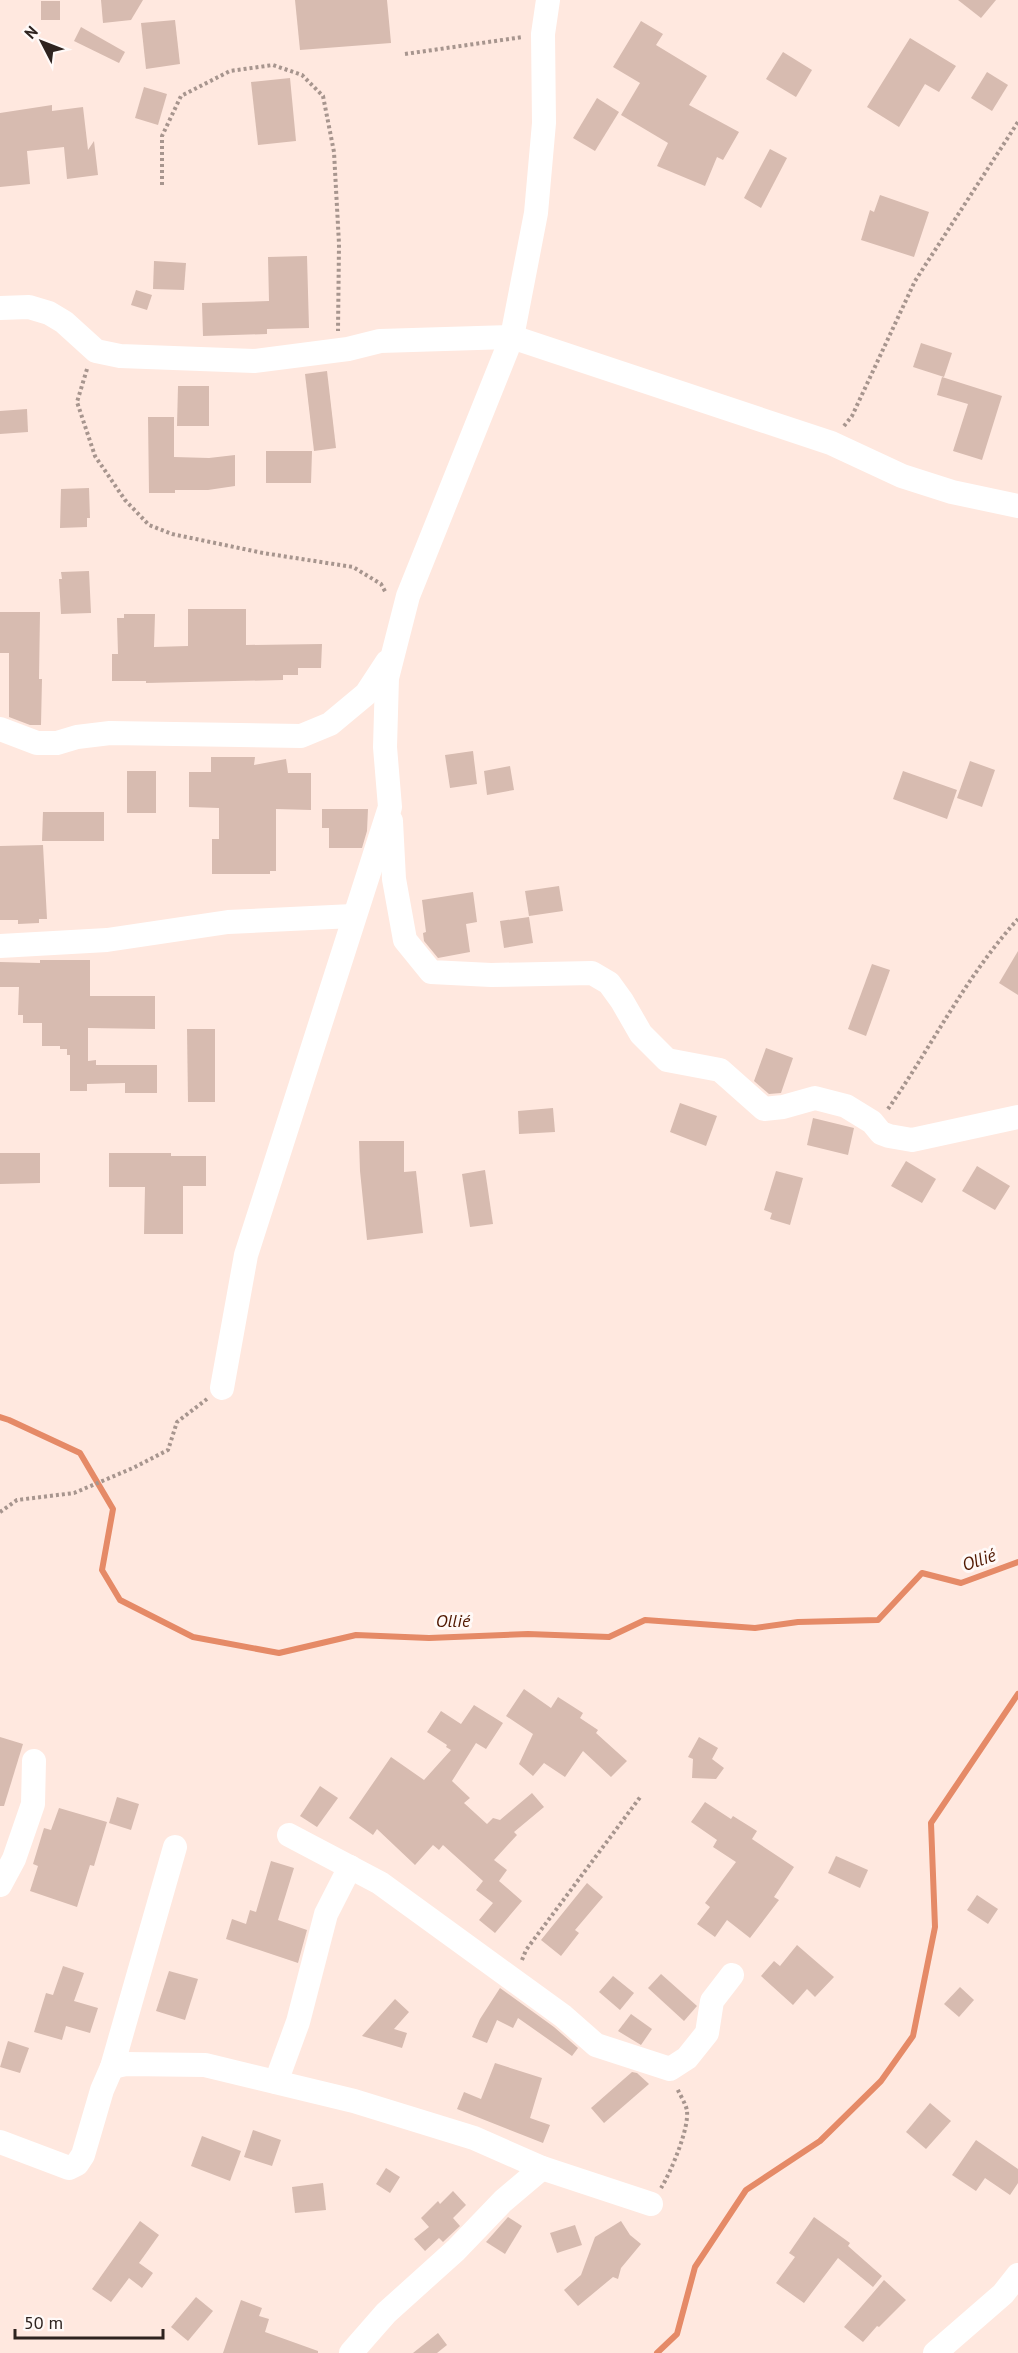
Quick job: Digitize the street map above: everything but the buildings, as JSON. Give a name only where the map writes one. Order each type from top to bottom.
[{"type":"street","points":[[548,0],[543,34],[544,123],[536,213],[512,337],[408,596],[387,678],[385,747],[394,879],[405,940],[431,972],[491,975],[592,973],[609,983],[641,1034],[667,1060],[720,1070],[764,1109],[783,1107],[815,1098],[846,1106],[889,1136],[912,1140],[1018,1117]]},
{"type":"street","points":[[0,308],[29,307],[49,313],[64,322],[96,351],[120,356],[254,362],[398,339],[512,337],[831,444],[902,476],[952,492],[1018,506]]},
{"type":"street","points":[[0,729],[38,743],[57,743],[77,737],[110,733],[301,736],[330,724],[366,694],[393,652]]},
{"type":"street","points":[[222,1388],[246,1255],[353,916],[390,807]]},
{"type":"street","points":[[0,946],[107,940],[228,922],[353,916]]},
{"type":"street","points":[[0,1885],[14,1859],[33,1804],[33,1761]]},
{"type":"street","points":[[289,1835],[380,1883],[563,2016],[596,2045],[670,2069],[687,2058],[707,2033],[712,2001],[732,1975]]},
{"type":"street","points":[[0,2142],[69,2168],[77,2164],[83,2155],[102,2090],[112,2067],[175,1847]]},
{"type":"street","points":[[276,2082],[298,2022],[326,1914],[350,1867]]},
{"type":"street","points":[[112,2067],[126,2064],[205,2065],[354,2101],[474,2138],[542,2168],[651,2204]]},
{"type":"street","points":[[351,2353],[386,2313],[456,2250],[503,2201],[542,2168]]},
{"type":"street","points":[[935,2353],[1003,2294],[1018,2275]]},
{"type":"path","points":[[405,54],[543,34]]},
{"type":"path","points":[[162,185],[162,136],[181,96],[230,71],[273,64],[302,75],[323,96],[334,152],[339,244],[338,350]]},
{"type":"path","points":[[831,444],[852,416],[915,281],[1018,123]]},
{"type":"path","points":[[96,351],[88,365],[77,402],[95,456],[125,500],[149,525],[172,534],[263,553],[353,567],[381,584],[402,620]]},
{"type":"path","points":[[876,1126],[897,1096],[947,1013],[999,940],[1018,919]]},
{"type":"path","points":[[0,1512],[16,1500],[74,1493],[133,1468],[168,1450],[177,1422],[222,1388]]},
{"type":"path","points":[[512,1979],[526,1950],[641,1796]]},
{"type":"path","points":[[651,2204],[670,2174],[687,2111],[670,2069]]},
{"type":"waterway","name":"Ollié","points":[[0,1417],[80,1453],[113,1509],[102,1570],[120,1600],[193,1637],[279,1653],[356,1635],[429,1638],[528,1634],[609,1637],[645,1620],[755,1628],[798,1622],[878,1620],[922,1573],[961,1583],[1018,1562]]},
{"type":"waterway","points":[[657,2353],[677,2334],[695,2267],[746,2190],[820,2141],[881,2081],[913,2036],[935,1927],[931,1823],[1018,1694]]}]
